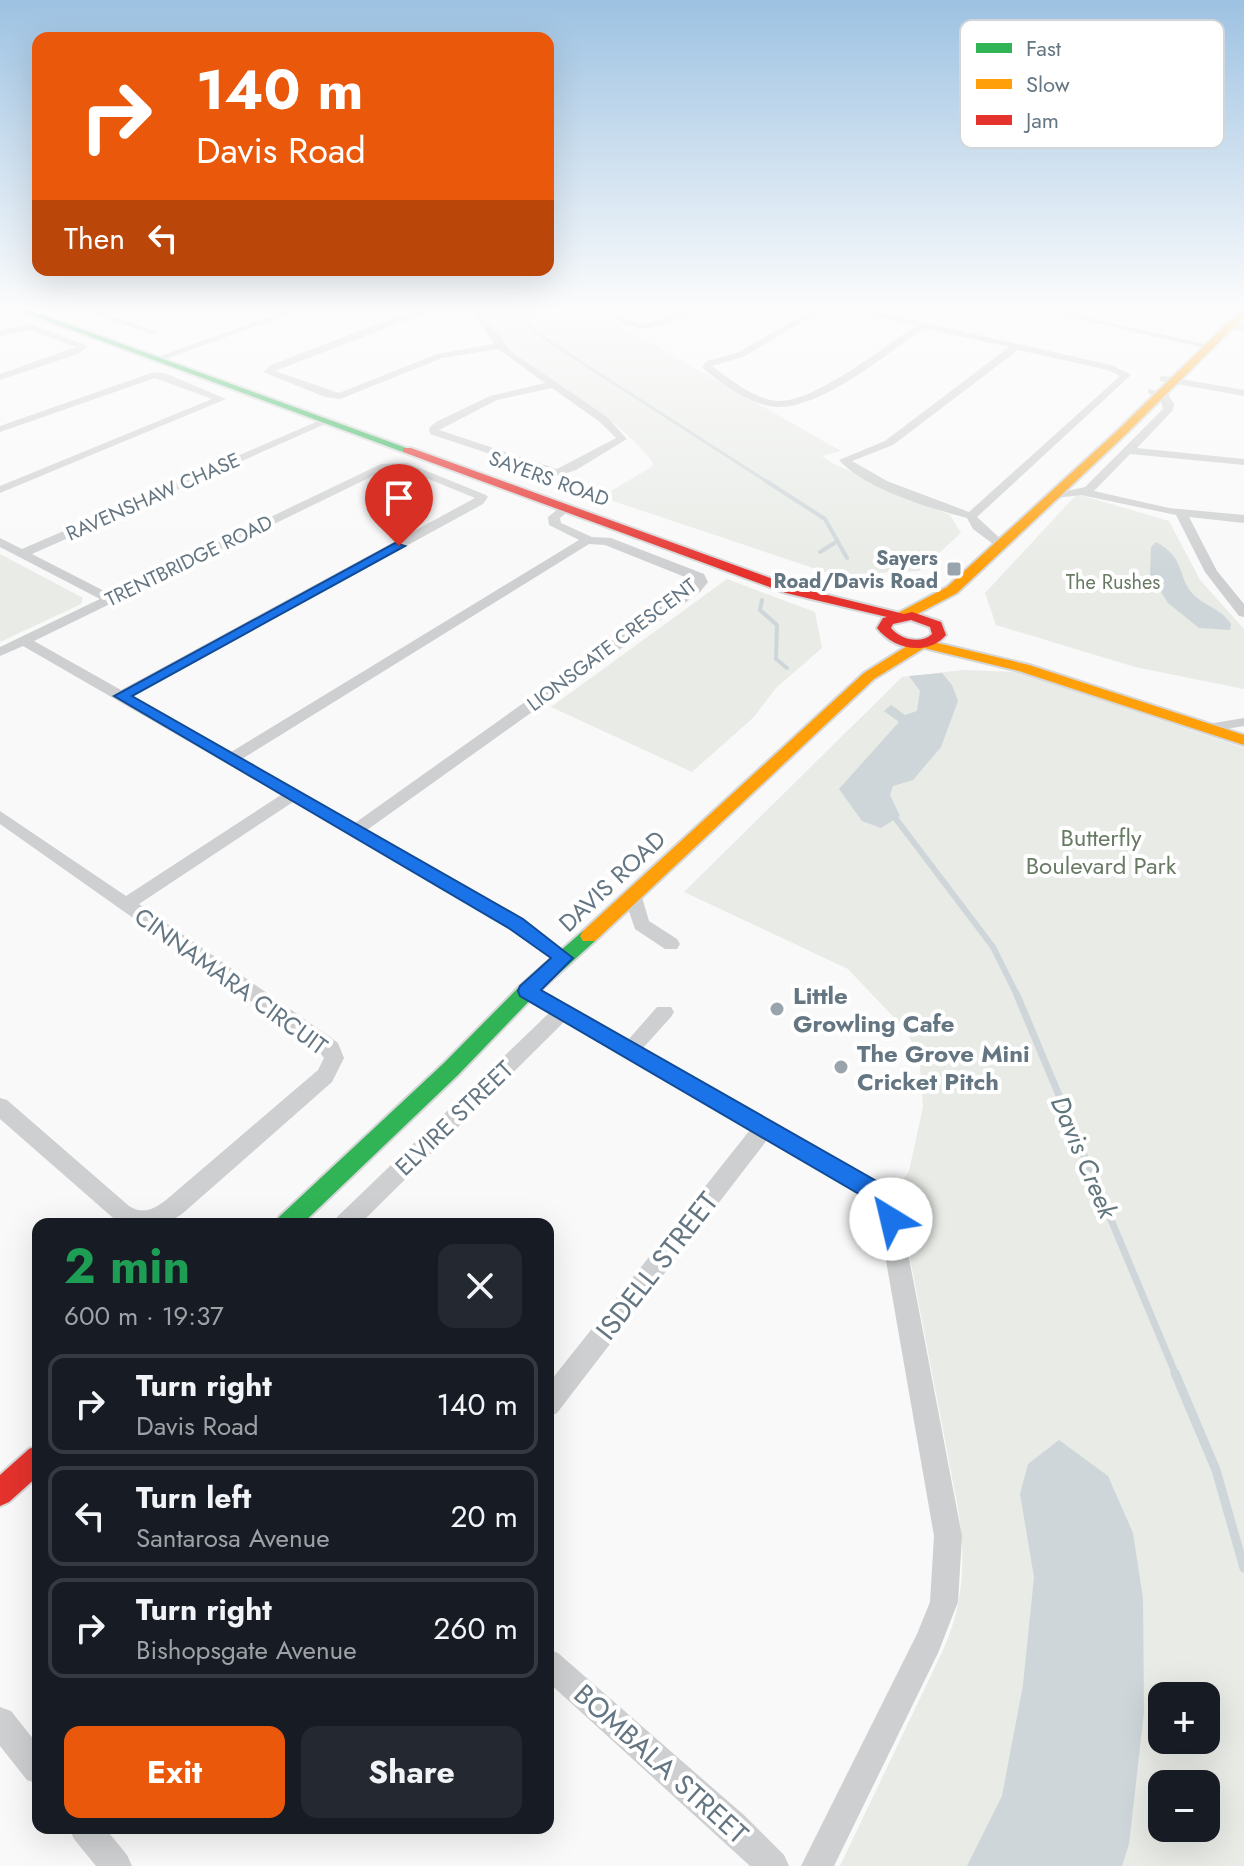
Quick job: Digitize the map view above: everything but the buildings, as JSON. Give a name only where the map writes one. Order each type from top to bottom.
[{"type":"street","points":[[0,429],[91,397]]},
{"type":"street","points":[[1,489],[221,401],[218,397]]},
{"type":"street","name":"SAYERS ROAD","points":[[261,397],[791,590],[886,633],[899,642],[921,644]]},
{"type":"street","points":[[498,397],[440,424],[434,430],[553,473],[568,470],[622,437],[568,397]]},
{"type":"street","points":[[759,397],[769,403],[783,404],[805,397]]},
{"type":"street","points":[[950,397],[889,443],[844,460],[868,476],[930,502],[975,512]]},
{"type":"street","points":[[975,512],[1102,397]]},
{"type":"street","points":[[869,676],[886,633],[885,624],[952,590],[1055,495],[1151,397]]},
{"type":"street","points":[[1089,489],[1169,408],[1167,397]]},
{"type":"street","name":"RAVENSHAW CHASE","points":[[23,553],[327,421]]},
{"type":"street","points":[[1131,447],[1244,462]]},
{"type":"street","name":"TRENTBRIDGE ROAD","points":[[0,652],[379,469],[403,465],[477,493],[482,499],[121,696]]},
{"type":"street","points":[[1055,495],[1089,489],[1181,513],[1244,519]]},
{"type":"street","points":[[566,508],[554,517],[555,525],[590,540]]},
{"type":"street","points":[[975,512],[977,526],[1001,546]]},
{"type":"street","points":[[1181,513],[1205,563],[1241,606]]},
{"type":"street","points":[[231,759],[590,540]]},
{"type":"street","name":"LIONSGATE CRESCENT","points":[[356,830],[702,582],[697,574],[607,541],[590,540]]},
{"type":"street","points":[[0,542],[110,599]]},
{"type":"street","name":"SAYERS ROAD","points":[[791,590],[921,618],[936,626]]},
{"type":"street","points":[[869,676],[939,635],[936,626],[952,590]]},
{"type":"street","points":[[936,626],[1024,668]]},
{"type":"street","points":[[24,641],[493,909],[563,958]]},
{"type":"street","points":[[921,644],[1024,668],[1244,740]]},
{"type":"street","name":"DAVIS ROAD","points":[[293,1218],[451,1069],[527,991],[633,897],[869,676]]},
{"type":"street","points":[[1208,728],[1244,722]]},
{"type":"street","points":[[126,904],[293,794]]},
{"type":"street","name":"CINNAMARA CIRCUIT","points":[[0,816],[323,1042],[334,1053],[331,1069],[174,1207],[154,1218]]},
{"type":"street","points":[[633,897],[641,924],[671,944]]},
{"type":"street","points":[[527,991],[872,1190],[886,1203],[948,1536],[946,1587],[940,1615],[817,1866]]},
{"type":"street","name":"ELVIRE STREET","points":[[351,1218],[562,1012]]},
{"type":"street","points":[[631,1049],[664,1012]]},
{"type":"street","name":"CINNAMARA CIRCUIT","points":[[0,1106],[128,1218]]},
{"type":"street","name":"ISDELL STREET","points":[[554,1396],[765,1127]]},
{"type":"street","points":[[2,1489],[32,1463]]},
{"type":"street","name":"BOMBALA STREET","points":[[554,1668],[734,1827],[773,1866]]},
{"type":"street","points":[[0,1722],[32,1762]]},
{"type":"street","points":[[90,1834],[116,1866]]},
{"type":"green space","points":[[576,397],[746,397],[841,451],[822,456],[834,464],[950,515],[961,533],[919,571],[834,575],[601,497],[653,466],[631,438]]},
{"type":"green space","name":"The Rushes","points":[[1077,494],[1169,521],[1200,580],[1244,629],[1244,689],[1135,667],[996,625],[985,593]]},
{"type":"green space","points":[[0,554],[83,598],[81,604],[0,642]]},
{"type":"green space","points":[[727,579],[815,612],[822,648],[776,688],[754,717],[692,772],[551,707]]},
{"type":"green space","name":"Butterfly Boulevard Park","points":[[963,670],[1017,672],[1244,748],[1244,1866],[840,1866],[944,1648],[956,1612],[962,1577],[962,1540],[957,1503],[900,1206],[894,1194],[909,1171],[923,1107],[919,1054],[903,1027],[848,969],[684,892],[902,677]]},
{"type":"shaded area","points":[[1156,542],[1173,555],[1190,590],[1223,615],[1231,624],[1230,630],[1199,628],[1168,603],[1150,574],[1151,547]]},
{"type":"shaded area","points":[[942,673],[952,685],[958,701],[941,747],[913,780],[893,786],[890,795],[900,816],[881,828],[862,821],[839,789],[899,722],[884,711],[891,705],[905,715],[917,711],[920,691],[909,676]]},
{"type":"shaded area","points":[[1059,1440],[1108,1476],[1133,1533],[1143,1598],[1144,1712],[1129,1844],[1122,1866],[967,1866],[1002,1796],[1023,1685],[1034,1577],[1020,1494],[1028,1464]]},
{"type":"waterway","name":"Davis Creek","points":[[635,397],[769,483]]},
{"type":"waterway","name":"Davis Creek","points":[[766,481],[825,519],[847,558]]},
{"type":"waterway","name":"Davis Creek","points":[[820,552],[836,542]]},
{"type":"waterway","name":"Davis Creek","points":[[762,600],[760,610],[777,625],[776,659],[787,668]]},
{"type":"waterway","name":"Davis Creek","points":[[893,815],[993,947],[1017,995]]},
{"type":"waterway","name":"Davis Creek","points":[[1017,995],[1176,1375]]},
{"type":"waterway","name":"Davis Creek","points":[[1175,1373],[1216,1470],[1244,1568]]},
{"type":"traffic: fast","points":[[261,397],[407,450]]},
{"type":"traffic: fast","points":[[293,1218],[451,1069],[527,991],[589,936]]},
{"type":"traffic: slow","points":[[903,616],[952,590],[1158,397]]},
{"type":"traffic: slow","points":[[589,936],[869,676],[920,644]]},
{"type":"traffic: slow","points":[[925,644],[1024,668],[1244,740]]},
{"type":"traffic: jam","points":[[407,450],[791,590],[899,616]]},
{"type":"traffic: jam","points":[[918,645],[892,638],[884,628],[888,621],[912,616],[936,625],[939,635],[931,642],[920,644]]},
{"type":"traffic: jam","points":[[0,1493],[32,1464]]},
{"type":"place","name":"Sayers Road/Davis Road","points":[[954,569]]},
{"type":"place","name":"Little Growling Cafe","points":[[777,1009]]},
{"type":"place","name":"The Grove Mini Cricket Pitch","points":[[841,1067]]},
{"type":"route","points":[[399,546],[121,696],[517,924],[563,958],[527,991],[872,1190],[886,1203],[891,1219]]}]
